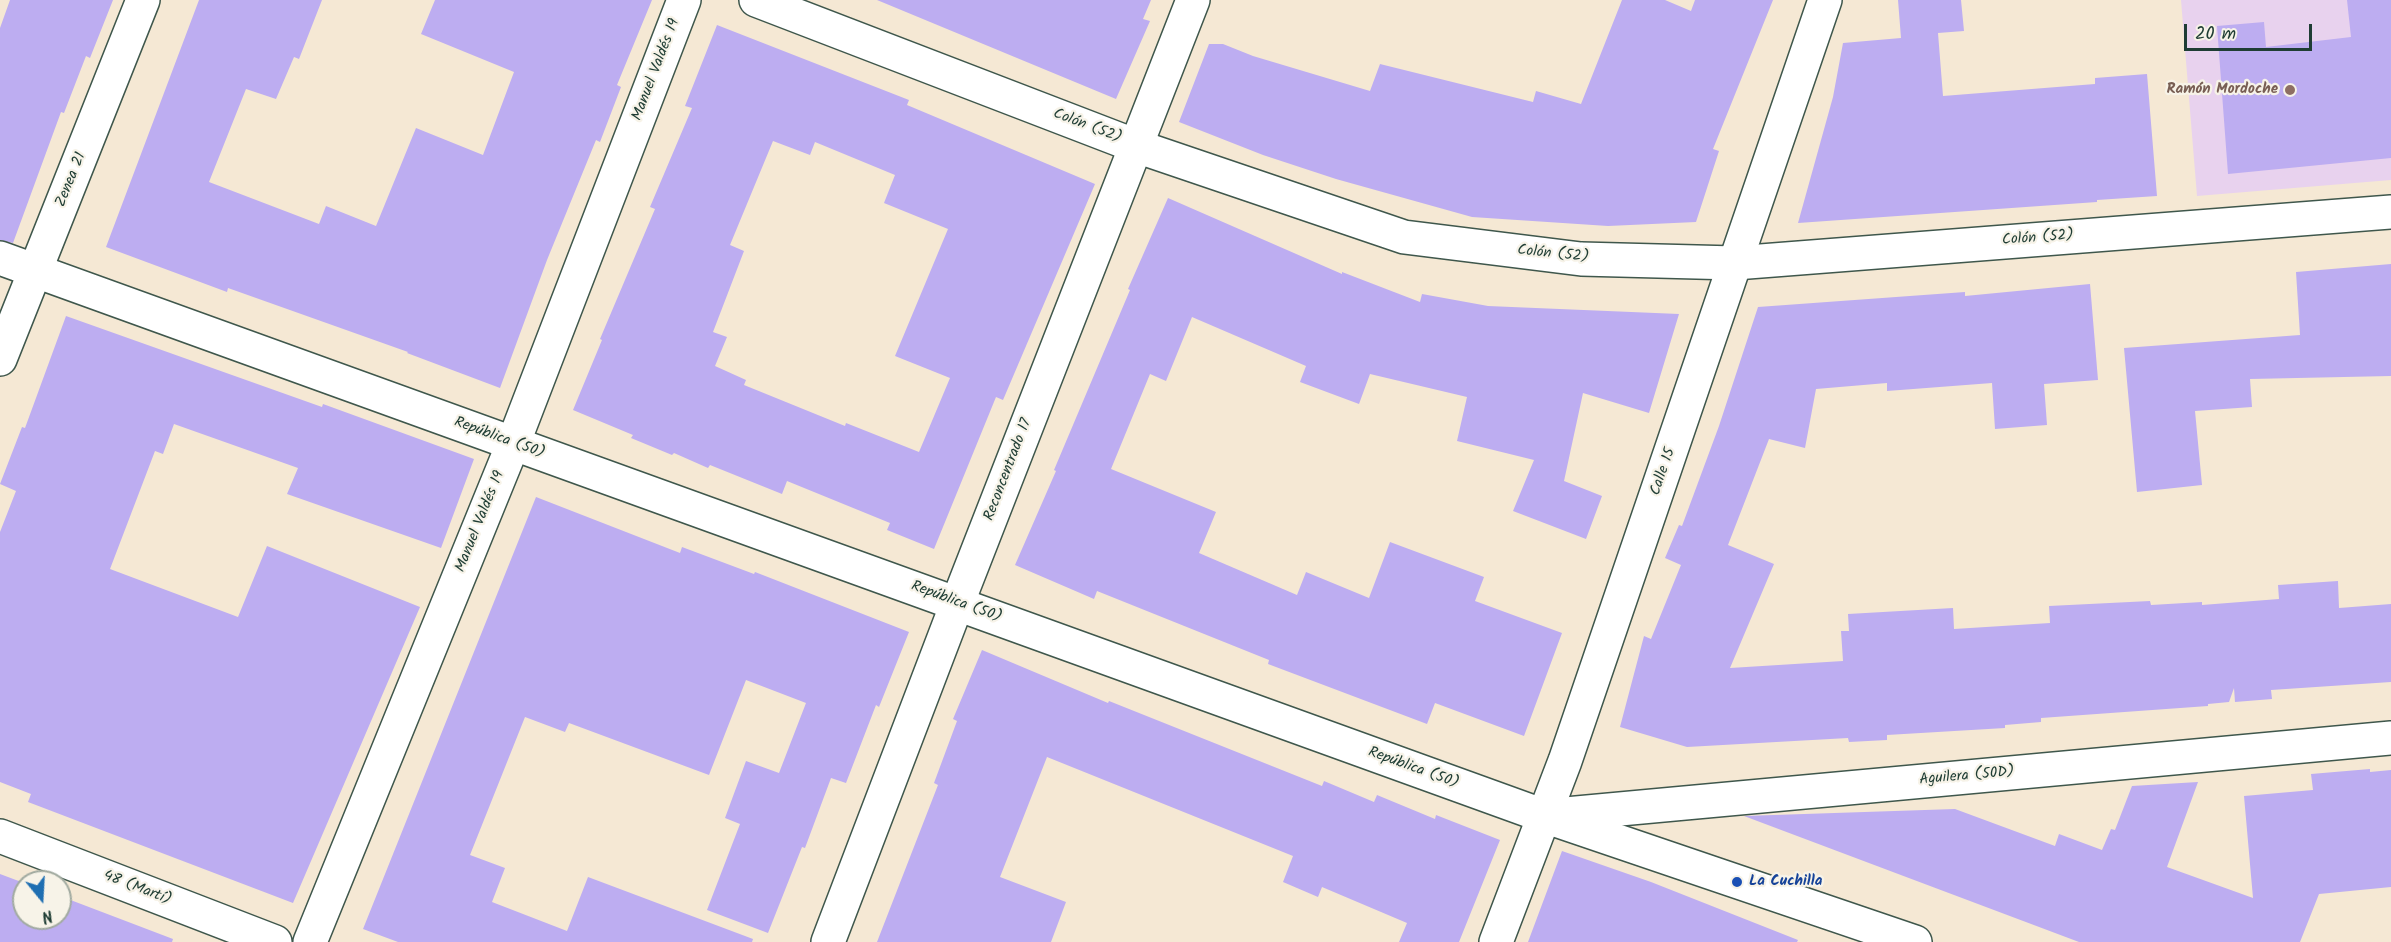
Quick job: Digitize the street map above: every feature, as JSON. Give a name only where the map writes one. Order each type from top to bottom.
[{"type":"street","name":"Zenea 21","points":[[0,359],[143,0]]},
{"type":"street","name":"Manuel Valdés 19","points":[[310,942],[513,444],[684,0]]},
{"type":"street","name":"Colón (52)","points":[[756,0],[1136,146],[1404,237],[1581,259],[1735,263],[2391,212]]},
{"type":"street","name":"Reconcentrado 17","points":[[828,942],[957,604],[1193,0]]},
{"type":"street","name":"Calle 15","points":[[1496,942],[1565,761],[1825,0]]},
{"type":"street","name":"República (50)","points":[[0,258],[1544,816],[1915,942]]},
{"type":"street","name":"Aguilera (50D)","points":[[1544,816],[2391,738]]},
{"type":"street","name":"48 (Martí)","points":[[0,836],[275,942]]},
{"type":"shaded area","name":"Ramón Mordoche","points":[[2181,0],[2391,0],[2391,180],[2197,196]]},
{"type":"building","points":[[10,0],[113,0],[90,58],[86,56],[64,113],[61,112],[13,243],[0,240],[0,28]]},
{"type":"building","points":[[199,0],[322,0],[299,59],[294,57],[276,99],[246,89],[209,182],[319,224],[326,206],[376,226],[416,128],[483,155],[514,72],[421,34],[435,0],[652,0],[617,85],[621,87],[600,142],[596,140],[547,260],[500,388],[408,352],[228,288],[227,292],[106,247]]},
{"type":"building","points":[[877,0],[1151,0],[1143,19],[1150,21],[1116,99]]},
{"type":"building","points":[[1622,0],[1665,0],[1691,11],[1695,0],[1773,0],[1713,149],[1719,151],[1696,222],[1608,226],[1472,217],[1336,179],[1263,155],[1179,122],[1209,44],[1223,44],[1253,56],[1370,91],[1380,64],[1533,102],[1536,91],[1581,104]]},
{"type":"building","points":[[1898,0],[1961,0],[1964,31],[1938,33],[1943,96],[2095,84],[2095,78],[2147,74],[2157,196],[1798,223],[1833,97],[1843,43],[1901,38]]},
{"type":"building","name":"Ramón Mordoche","points":[[2347,0],[2391,0],[2391,158],[2228,174],[2217,26],[2264,22],[2266,47],[2351,37]]},
{"type":"building","points":[[717,25],[909,100],[907,105],[1095,184],[1003,400],[996,397],[934,549],[887,530],[890,523],[787,481],[782,494],[710,465],[708,468],[674,453],[672,455],[631,438],[633,435],[573,410],[602,340],[600,339],[655,209],[650,207],[692,108],[685,106]],"holes":[[[773,141],[810,155],[815,142],[895,175],[884,203],[948,229],[895,356],[950,378],[919,452],[846,423],[845,426],[744,385],[746,380],[715,366],[727,337],[713,332],[744,251],[730,245]]]},
{"type":"building","points":[[1168,198],[1342,274],[1342,272],[1420,302],[1422,294],[1488,306],[1679,314],[1649,413],[1583,393],[1564,481],[1602,496],[1586,539],[1513,511],[1534,460],[1457,441],[1467,397],[1370,374],[1359,404],[1300,382],[1306,366],[1192,317],[1166,381],[1150,374],[1111,469],[1216,512],[1199,553],[1297,595],[1306,572],[1369,598],[1390,542],[1484,577],[1475,601],[1562,633],[1524,736],[1435,703],[1427,724],[1268,664],[1269,660],[1097,591],[1094,599],[1015,565],[1056,471],[1054,470],[1130,290],[1128,289]]},
{"type":"building","points":[[2391,264],[2391,376],[2250,379],[2252,407],[2195,411],[2202,485],[2137,492],[2124,348],[2300,335],[2296,272]]},
{"type":"building","points":[[2090,284],[2098,380],[2044,384],[2047,425],[1995,429],[1992,383],[1887,391],[1887,383],[1816,389],[1805,448],[1769,439],[1728,545],[1774,564],[1730,668],[1843,661],[1841,631],[1849,631],[1848,614],[1953,608],[1954,629],[2050,623],[2049,606],[2150,601],[2151,605],[2202,602],[2202,605],[2279,599],[2278,585],[2338,581],[2339,608],[2391,604],[2391,682],[2271,690],[2272,699],[2235,702],[2234,688],[2229,702],[2208,704],[2208,706],[2041,718],[2041,722],[2005,725],[2005,728],[1887,735],[1887,740],[1849,742],[1848,738],[1687,747],[1620,727],[1644,636],[1651,639],[1681,565],[1665,558],[1679,525],[1682,526],[1719,426],[1758,307],[1965,292],[1965,296]]},
{"type":"building","points":[[66,316],[322,407],[323,404],[474,459],[441,548],[287,494],[298,468],[174,424],[163,454],[155,451],[110,569],[238,617],[267,546],[420,607],[293,903],[28,802],[31,794],[0,782],[0,532],[16,491],[0,484],[22,427],[25,428]]},
{"type":"building","points":[[536,497],[680,553],[682,547],[754,574],[755,572],[909,632],[879,707],[876,705],[846,783],[831,778],[805,848],[802,847],[768,933],[707,910],[740,824],[725,818],[746,761],[779,773],[806,703],[746,680],[709,775],[569,723],[565,732],[525,717],[470,855],[505,868],[492,902],[567,931],[588,877],[753,939],[752,942],[398,942],[363,929]]},
{"type":"building","points":[[982,650],[1108,703],[1109,701],[1322,786],[1324,781],[1374,802],[1377,795],[1435,819],[1436,815],[1500,840],[1459,942],[1399,942],[1407,923],[1322,887],[1318,897],[1283,882],[1293,856],[1047,757],[1000,877],[1066,902],[1051,942],[877,942],[938,785],[934,783],[957,721],[953,719]]},
{"type":"building","points":[[2370,769],[2370,772],[2391,770],[2391,887],[2319,894],[2300,942],[2079,942],[1744,816],[1955,809],[2055,846],[2059,834],[2102,850],[2111,829],[2115,830],[2132,786],[2198,782],[2167,867],[2253,898],[2244,796],[2313,790],[2311,774]]},
{"type":"building","points":[[1562,851],[1651,882],[1798,940],[1797,942],[1528,942]]},
{"type":"building","points":[[0,874],[12,878],[12,930],[72,930],[72,901],[173,939],[172,942],[0,942]]},
{"type":"place","name":"Ramón Mordoche","points":[[2290,90]]},
{"type":"place","name":"La Cuchilla","points":[[1737,882]]}]
